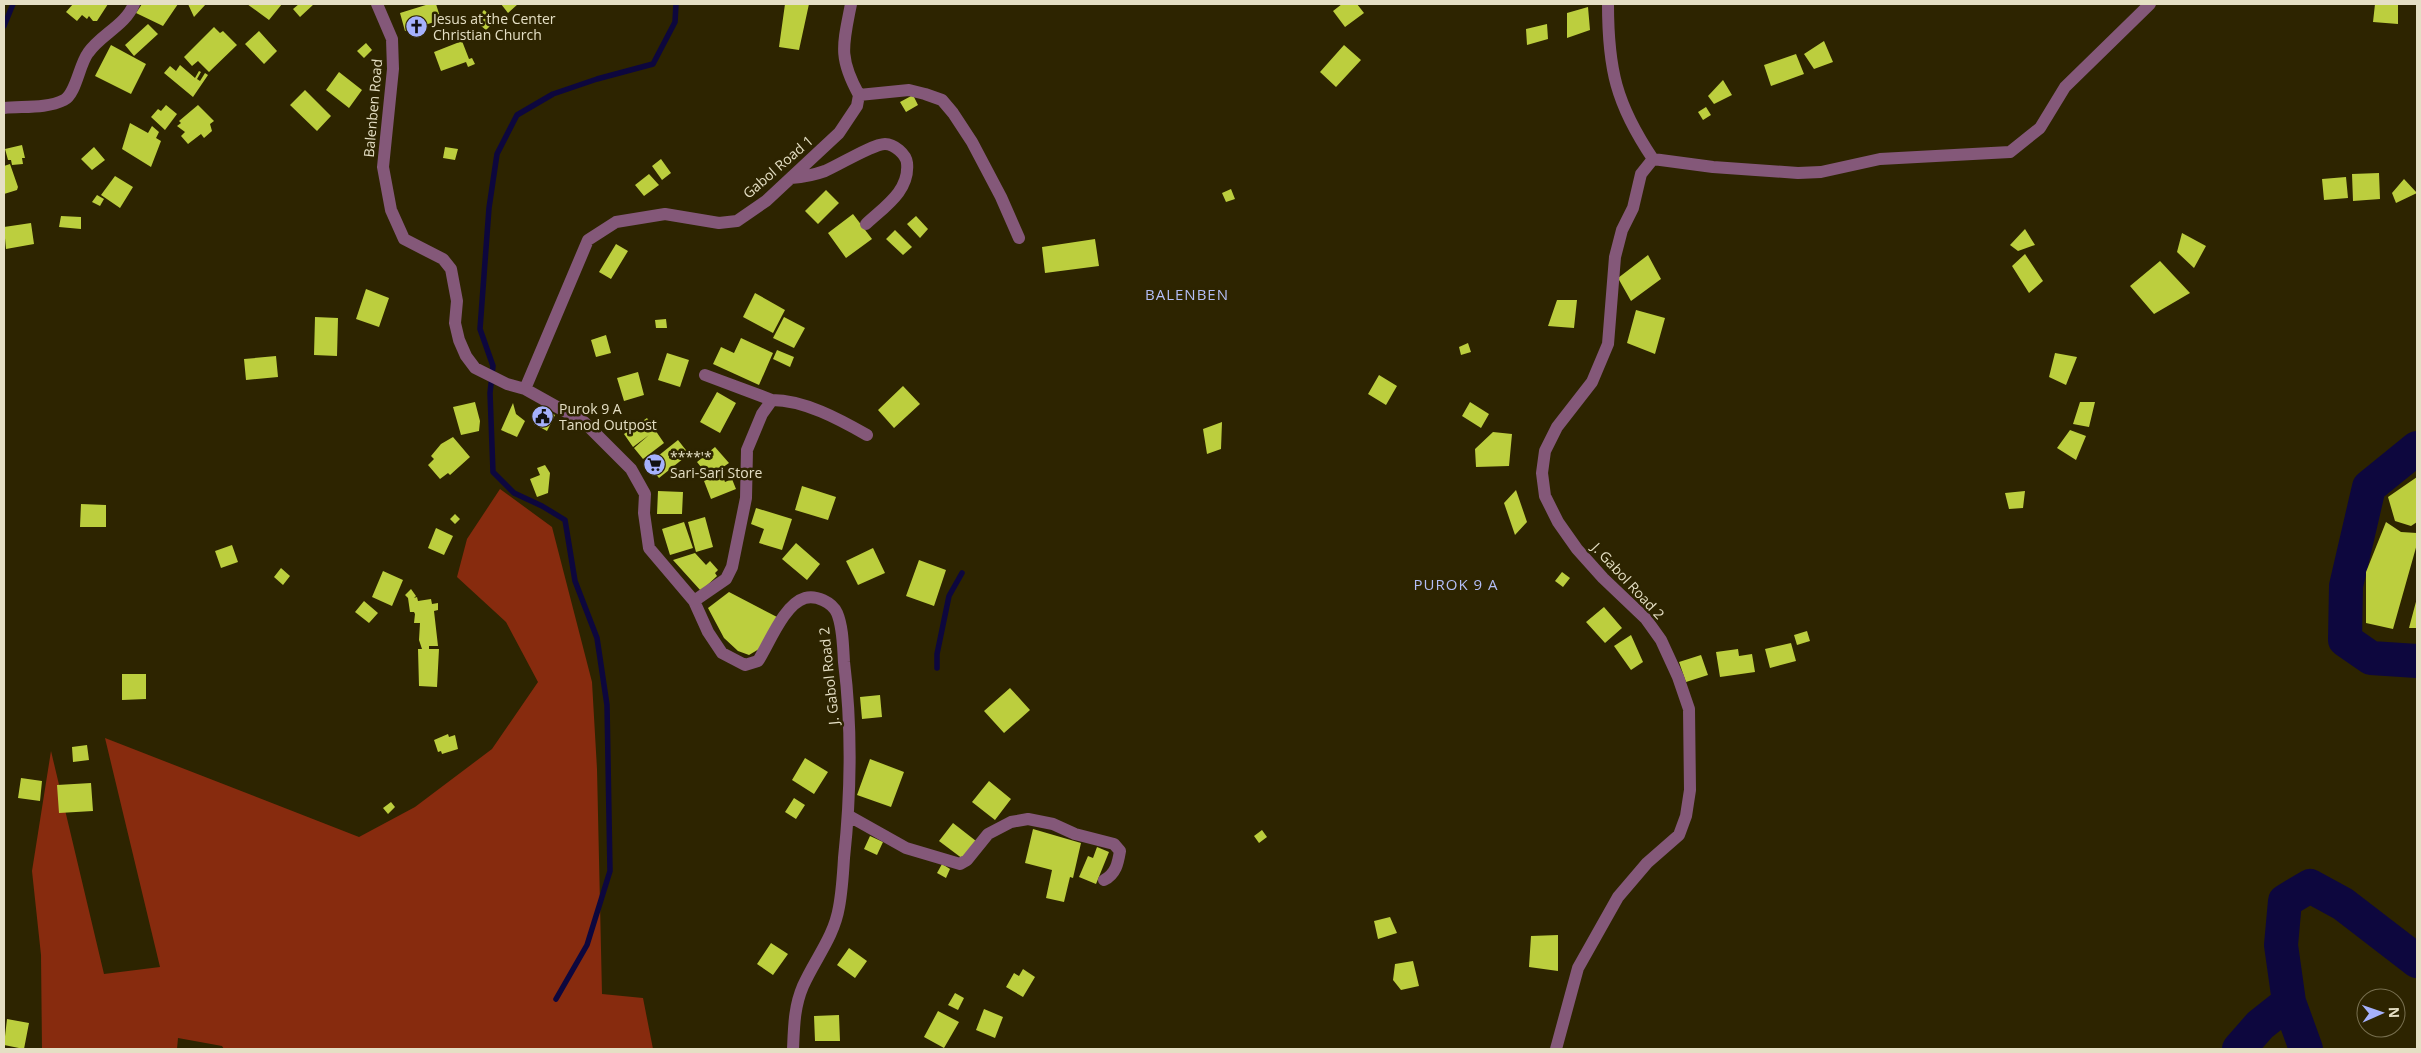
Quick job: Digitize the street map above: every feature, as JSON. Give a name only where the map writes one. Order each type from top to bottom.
[{"type":"street","points":[[4,108],[37,107],[65,100],[72,93],[79,68],[88,53],[105,34],[129,15],[134,4]]},
{"type":"street","name":"Balenben Road","points":[[377,4],[392,39],[393,69],[383,167],[391,210],[404,239],[443,259],[451,269],[456,284],[455,323],[459,340],[475,368],[507,384],[525,389]]},
{"type":"street","points":[[851,4],[842,50],[847,73],[859,95],[908,90],[942,100],[972,142],[1002,197],[1019,238]]},
{"type":"street","points":[[1608,4],[1611,66],[1617,87],[1623,106],[1653,159],[1713,167],[1798,173],[1821,172],[1880,159],[2010,152],[2040,128],[2065,87],[2150,4]]},
{"type":"street","name":"Gabol Road 1","points":[[525,389],[588,240],[616,222],[665,214],[719,223],[737,221],[766,201],[839,133],[857,106],[859,95]]},
{"type":"street","points":[[791,178],[826,171],[874,147],[886,144],[897,148],[907,158],[908,171],[906,178],[897,195],[866,224]]},
{"type":"street","name":"J. Gabol Road 2","points":[[1556,1049],[1578,968],[1618,897],[1647,863],[1679,835],[1686,816],[1690,790],[1688,709],[1678,677],[1661,640],[1646,619],[1603,578],[1577,549],[1558,522],[1545,496],[1542,473],[1545,451],[1557,427],[1592,382],[1608,344],[1611,317],[1611,288],[1617,248],[1622,230],[1633,208],[1641,174],[1653,159]]},
{"type":"street","points":[[706,375],[772,400],[808,408],[849,425],[867,435]]},
{"type":"street","name":"J. Gabol Road 2","points":[[525,389],[584,422],[631,470],[645,494],[644,513],[649,548],[694,601],[714,643],[726,656],[746,665],[758,661],[780,621],[794,605],[804,598],[817,598],[830,604],[837,613],[842,640],[850,718],[849,816],[839,908],[829,941],[804,986],[794,1013],[794,1049]]},
{"type":"street","points":[[694,601],[726,579],[732,567],[746,498],[747,450],[762,414],[772,400]]},
{"type":"street","points":[[849,816],[906,848],[960,864],[967,860],[988,834],[1011,822],[1028,819],[1053,824],[1075,834],[1114,844],[1120,851],[1118,864],[1111,877],[1104,880]]},
{"type":"shaded area","points":[[500,489],[552,527],[592,682],[597,769],[602,994],[643,998],[653,1049],[224,1049],[222,1046],[178,1038],[177,1049],[42,1049],[41,955],[32,871],[51,751],[104,974],[160,967],[105,738],[359,837],[415,807],[492,749],[538,682],[506,622],[457,577],[467,539]]},
{"type":"building","points":[[73,4],[108,4],[97,21],[93,21],[89,16],[87,19],[82,15],[77,21],[66,12]]},
{"type":"building","points":[[142,4],[178,4],[163,26],[136,13]]},
{"type":"building","points":[[188,4],[206,4],[194,17]]},
{"type":"building","points":[[247,4],[282,4],[269,20]]},
{"type":"building","points":[[299,4],[314,4],[300,17],[293,9]]},
{"type":"building","points":[[429,4],[436,4],[441,20],[405,31],[400,13]]},
{"type":"building","points":[[501,4],[518,4],[508,13]]},
{"type":"building","points":[[785,4],[809,4],[799,50],[779,47]]},
{"type":"building","points":[[1342,4],[1357,4],[1364,13],[1345,27],[1333,11]]},
{"type":"building","points":[[2375,4],[2398,4],[2398,24],[2373,22]]},
{"type":"building","points":[[1588,7],[1590,30],[1567,38],[1567,13]]},
{"type":"building","points":[[484,10],[496,20],[486,30],[475,21]]},
{"type":"building","points":[[148,24],[158,34],[134,56],[125,45]]},
{"type":"building","points":[[1547,24],[1548,39],[1527,45],[1526,29]]},
{"type":"building","points":[[214,27],[220,33],[223,31],[237,45],[209,72],[198,61],[192,66],[184,57]]},
{"type":"building","points":[[259,31],[277,51],[264,64],[245,44]]},
{"type":"building","points":[[462,41],[469,59],[472,58],[475,64],[468,67],[466,62],[441,71],[434,52]]},
{"type":"building","points":[[1824,41],[1833,62],[1814,69],[1804,54]]},
{"type":"building","points":[[366,43],[372,50],[364,58],[357,51]]},
{"type":"building","points":[[111,45],[146,64],[131,94],[95,76]]},
{"type":"building","points":[[1344,45],[1361,60],[1336,87],[1320,72]]},
{"type":"building","points":[[1796,54],[1804,74],[1771,86],[1764,65]]},
{"type":"building","points":[[180,65],[195,78],[199,71],[201,72],[197,79],[200,81],[205,73],[208,75],[193,97],[164,73],[170,66],[176,71]]},
{"type":"building","points":[[339,72],[362,90],[349,108],[326,90]]},
{"type":"building","points":[[1723,80],[1732,95],[1714,104],[1708,96]]},
{"type":"building","points":[[305,90],[331,116],[317,131],[290,105]]},
{"type":"building","points":[[913,95],[918,105],[906,112],[900,102]]},
{"type":"building","points":[[166,105],[177,114],[165,130],[151,117],[158,109],[161,111]]},
{"type":"building","points":[[198,105],[214,121],[210,124],[212,131],[204,138],[201,134],[188,144],[181,136],[185,132],[177,126],[181,123],[179,121]]},
{"type":"building","points":[[1706,107],[1711,115],[1703,120],[1698,112]]},
{"type":"building","points":[[130,123],[148,133],[152,126],[159,132],[156,138],[161,141],[151,167],[122,149]]},
{"type":"building","points":[[22,145],[25,158],[22,158],[23,164],[12,165],[11,160],[8,160],[5,149]]},
{"type":"building","points":[[94,147],[105,160],[92,170],[81,159]]},
{"type":"building","points":[[445,147],[458,149],[455,160],[443,158]]},
{"type":"building","points":[[661,159],[671,173],[662,180],[652,166]]},
{"type":"building","points":[[10,164],[18,187],[17,190],[4,194],[4,166]]},
{"type":"building","points":[[2379,173],[2380,199],[2353,201],[2352,174]]},
{"type":"building","points":[[649,174],[659,185],[644,196],[635,185]]},
{"type":"building","points":[[115,176],[133,187],[120,208],[101,195]]},
{"type":"building","points":[[2346,177],[2348,198],[2324,200],[2322,179]]},
{"type":"building","points":[[2404,179],[2417,193],[2396,203],[2392,193]]},
{"type":"building","points":[[1231,189],[1235,199],[1226,202],[1222,193]]},
{"type":"building","points":[[826,190],[839,203],[818,224],[805,211]]},
{"type":"building","points":[[97,195],[104,199],[100,206],[92,202]]},
{"type":"building","points":[[853,214],[872,239],[846,258],[828,233]]},
{"type":"building","points":[[61,216],[81,217],[81,229],[59,227]]},
{"type":"building","points":[[916,216],[928,229],[920,238],[907,224]]},
{"type":"building","points":[[31,223],[34,244],[6,249],[4,227]]},
{"type":"building","points":[[2025,229],[2035,245],[2018,251],[2010,245]]},
{"type":"building","points":[[895,230],[912,247],[903,255],[886,239]]},
{"type":"building","points":[[2182,233],[2206,246],[2194,268],[2177,252]]},
{"type":"building","points":[[1095,239],[1099,266],[1045,273],[1042,247]]},
{"type":"building","points":[[616,244],[628,251],[611,279],[599,272]]},
{"type":"building","points":[[2025,254],[2043,281],[2029,293],[2012,266]]},
{"type":"building","points":[[1648,255],[1661,279],[1631,301],[1618,278]]},
{"type":"building","points":[[2160,261],[2190,293],[2154,314],[2130,286]]},
{"type":"building","points":[[366,289],[389,298],[379,327],[356,319]]},
{"type":"building","points":[[755,293],[785,310],[773,333],[743,317]]},
{"type":"building","points":[[1557,300],[1577,300],[1574,328],[1548,326]]},
{"type":"building","points":[[1636,310],[1665,318],[1655,354],[1627,343]]},
{"type":"building","points":[[315,317],[338,318],[337,356],[314,355]]},
{"type":"building","points":[[784,317],[805,328],[794,348],[773,338]]},
{"type":"building","points":[[666,319],[667,328],[656,328],[655,320]]},
{"type":"building","points":[[606,335],[611,353],[596,357],[591,340]]},
{"type":"building","points":[[741,338],[773,353],[759,385],[713,364],[721,347],[734,353]]},
{"type":"building","points":[[1468,343],[1471,352],[1461,355],[1459,347]]},
{"type":"building","points":[[777,350],[794,357],[790,367],[773,359]]},
{"type":"building","points":[[667,353],[689,360],[680,387],[658,380]]},
{"type":"building","points":[[2055,353],[2077,357],[2066,385],[2049,377]]},
{"type":"building","points":[[276,356],[278,377],[246,380],[244,359]]},
{"type":"building","points":[[638,372],[644,395],[624,401],[617,378]]},
{"type":"building","points":[[1379,375],[1397,386],[1386,405],[1368,394]]},
{"type":"building","points":[[903,386],[920,404],[894,428],[878,410]]},
{"type":"building","points":[[717,392],[736,403],[720,433],[700,422]]},
{"type":"building","points":[[475,402],[480,421],[479,431],[461,435],[453,407]]},
{"type":"building","points":[[1470,402],[1489,414],[1481,428],[1462,416]]},
{"type":"building","points":[[2080,402],[2095,402],[2089,427],[2073,424]]},
{"type":"building","points":[[513,403],[516,414],[525,421],[517,437],[501,430]]},
{"type":"building","points":[[540,407],[555,415],[547,431],[534,424],[536,420],[534,419]]},
{"type":"building","points":[[647,418],[664,443],[643,459],[634,448],[649,435],[633,447],[624,434]]},
{"type":"building","points":[[1222,422],[1221,449],[1207,454],[1203,429]]},
{"type":"building","points":[[2070,430],[2086,436],[2076,460],[2057,448]]},
{"type":"building","points":[[1493,432],[1512,434],[1509,466],[1476,467],[1475,449]]},
{"type":"building","points":[[453,437],[470,457],[450,475],[448,473],[440,479],[428,465],[434,459],[431,456],[441,444]]},
{"type":"building","points":[[678,440],[689,454],[659,478],[648,464]]},
{"type":"building","points":[[715,447],[729,463],[709,477],[697,462]]},
{"type":"building","points":[[545,465],[550,473],[548,493],[537,497],[530,479],[540,475],[537,468]]},
{"type":"building","points":[[722,474],[725,482],[732,479],[736,489],[711,499],[704,481]]},
{"type":"building","points":[[2417,477],[2417,522],[2411,526],[2395,521],[2388,497]]},
{"type":"building","points":[[802,486],[836,497],[828,520],[795,510]]},
{"type":"building","points":[[1516,490],[1527,522],[1515,535],[1504,503]]},
{"type":"building","points":[[658,491],[683,492],[682,514],[657,514]]},
{"type":"building","points":[[2025,491],[2023,508],[2009,509],[2005,493]]},
{"type":"building","points":[[81,504],[106,505],[106,527],[80,527]]},
{"type":"building","points":[[756,508],[792,519],[782,550],[759,543],[764,529],[751,524]]},
{"type":"building","points":[[455,514],[460,519],[455,524],[450,519]]},
{"type":"building","points":[[705,517],[713,547],[696,552],[688,522]]},
{"type":"building","points":[[684,522],[693,548],[670,555],[662,529]]},
{"type":"building","points":[[2386,522],[2401,532],[2417,533],[2417,544],[2393,629],[2366,623],[2366,572]]},
{"type":"building","points":[[436,528],[453,536],[444,555],[428,548]]},
{"type":"building","points":[[796,543],[820,564],[807,580],[782,559]]},
{"type":"building","points":[[232,545],[238,562],[221,568],[215,551]]},
{"type":"building","points":[[873,548],[885,573],[858,585],[846,561]]},
{"type":"building","points":[[695,553],[706,565],[710,561],[718,570],[715,573],[717,576],[701,591],[673,560]]},
{"type":"building","points":[[919,560],[946,570],[934,606],[906,596]]},
{"type":"building","points":[[281,568],[290,576],[283,585],[274,577]]},
{"type":"building","points":[[383,571],[403,580],[392,606],[372,597]]},
{"type":"building","points":[[1562,572],[1570,578],[1563,587],[1555,581]]},
{"type":"building","points":[[411,589],[416,596],[414,598],[417,597],[418,601],[431,599],[432,604],[438,603],[438,610],[434,611],[438,646],[429,646],[429,649],[439,649],[437,687],[419,686],[418,649],[422,649],[419,640],[420,623],[414,623],[415,614],[410,612],[408,598],[405,595]]},
{"type":"building","points":[[729,592],[777,617],[759,649],[749,655],[738,651],[724,638],[708,608]]},
{"type":"building","points":[[2417,598],[2417,628],[2409,628]]},
{"type":"building","points":[[364,601],[378,613],[369,623],[355,612]]},
{"type":"building","points":[[1604,607],[1622,628],[1605,643],[1586,622]]},
{"type":"building","points":[[1807,631],[1810,641],[1797,645],[1794,635]]},
{"type":"building","points":[[1631,635],[1643,662],[1631,670],[1614,646]]},
{"type":"building","points":[[1791,643],[1796,661],[1770,668],[1765,649]]},
{"type":"building","points":[[1738,649],[1739,656],[1752,654],[1755,672],[1720,677],[1716,652]]},
{"type":"building","points":[[1701,655],[1708,675],[1686,682],[1679,662]]},
{"type":"building","points":[[122,674],[146,674],[146,699],[122,700]]},
{"type":"building","points":[[1010,688],[1030,710],[1004,733],[984,711]]},
{"type":"building","points":[[880,695],[882,717],[862,719],[860,697]]},
{"type":"building","points":[[448,734],[449,737],[455,735],[458,749],[442,754],[441,751],[438,752],[434,740]]},
{"type":"building","points":[[87,745],[89,760],[73,762],[72,747]]},
{"type":"building","points":[[805,758],[828,772],[814,794],[792,780]]},
{"type":"building","points":[[870,759],[904,772],[891,807],[857,795]]},
{"type":"building","points":[[21,778],[42,781],[40,801],[18,798]]},
{"type":"building","points":[[989,781],[1011,799],[995,820],[972,802]]},
{"type":"building","points":[[91,783],[93,811],[59,813],[57,785]]},
{"type":"building","points":[[794,798],[805,805],[796,819],[785,812]]},
{"type":"building","points":[[391,802],[395,807],[388,814],[383,808]]},
{"type":"building","points":[[953,823],[976,841],[963,859],[939,841]]},
{"type":"building","points":[[1033,829],[1081,843],[1073,878],[1070,877],[1064,902],[1046,898],[1052,870],[1025,863]]},
{"type":"building","points":[[1262,830],[1267,837],[1259,843],[1254,836]]},
{"type":"building","points":[[870,836],[883,842],[877,855],[864,849]]},
{"type":"building","points":[[1097,847],[1109,852],[1096,884],[1079,877],[1088,856],[1093,858]]},
{"type":"building","points":[[942,864],[950,869],[946,878],[937,873]]},
{"type":"building","points":[[1390,917],[1397,933],[1378,939],[1374,921]]},
{"type":"building","points":[[1558,935],[1558,971],[1529,967],[1531,936]]},
{"type":"building","points":[[771,943],[788,954],[773,975],[757,964]]},
{"type":"building","points":[[849,948],[867,961],[855,978],[837,965]]},
{"type":"building","points":[[1413,961],[1419,986],[1401,990],[1393,980],[1395,964]]},
{"type":"building","points":[[1023,969],[1035,977],[1023,997],[1006,987],[1014,973],[1019,976]]},
{"type":"building","points":[[955,993],[964,998],[958,1010],[948,1005]]},
{"type":"building","points":[[984,1009],[1003,1017],[995,1038],[976,1030]]},
{"type":"building","points":[[938,1011],[959,1022],[944,1048],[924,1037]]},
{"type":"building","points":[[839,1015],[840,1041],[815,1041],[814,1016]]},
{"type":"building","points":[[7,1019],[29,1023],[24,1049],[4,1045]]},
{"type":"waterway","points":[[4,26],[13,4]]},
{"type":"waterway","points":[[556,999],[587,945],[610,871],[607,705],[597,638],[575,581],[565,520],[542,506],[514,493],[493,472],[490,393],[493,366],[480,329],[489,208],[497,154],[517,115],[553,94],[597,79],[653,64],[675,22],[676,4]]},
{"type":"waterway","points":[[2417,448],[2369,487],[2346,586],[2345,640],[2371,658],[2417,661]]},
{"type":"waterway","points":[[937,668],[937,654],[949,596],[962,573]]},
{"type":"waterway","points":[[2306,1049],[2289,1002],[2281,945],[2285,901],[2310,886],[2343,904],[2417,961]]},
{"type":"waterway","points":[[2239,1049],[2260,1025],[2289,1002]]},
{"type":"place","name":"Jesus at the Center Christian Church","points":[[417,27]]},
{"type":"place","name":"Purok 9 A Tanod Outpost","points":[[543,417]]},
{"type":"place","name":"****'* Sari-Sari Store","points":[[654,465]]},
{"type":"district","name":"BALENBEN","points":[[1187,295]]},
{"type":"district","name":"PUROK 9 A","points":[[1456,585]]}]
